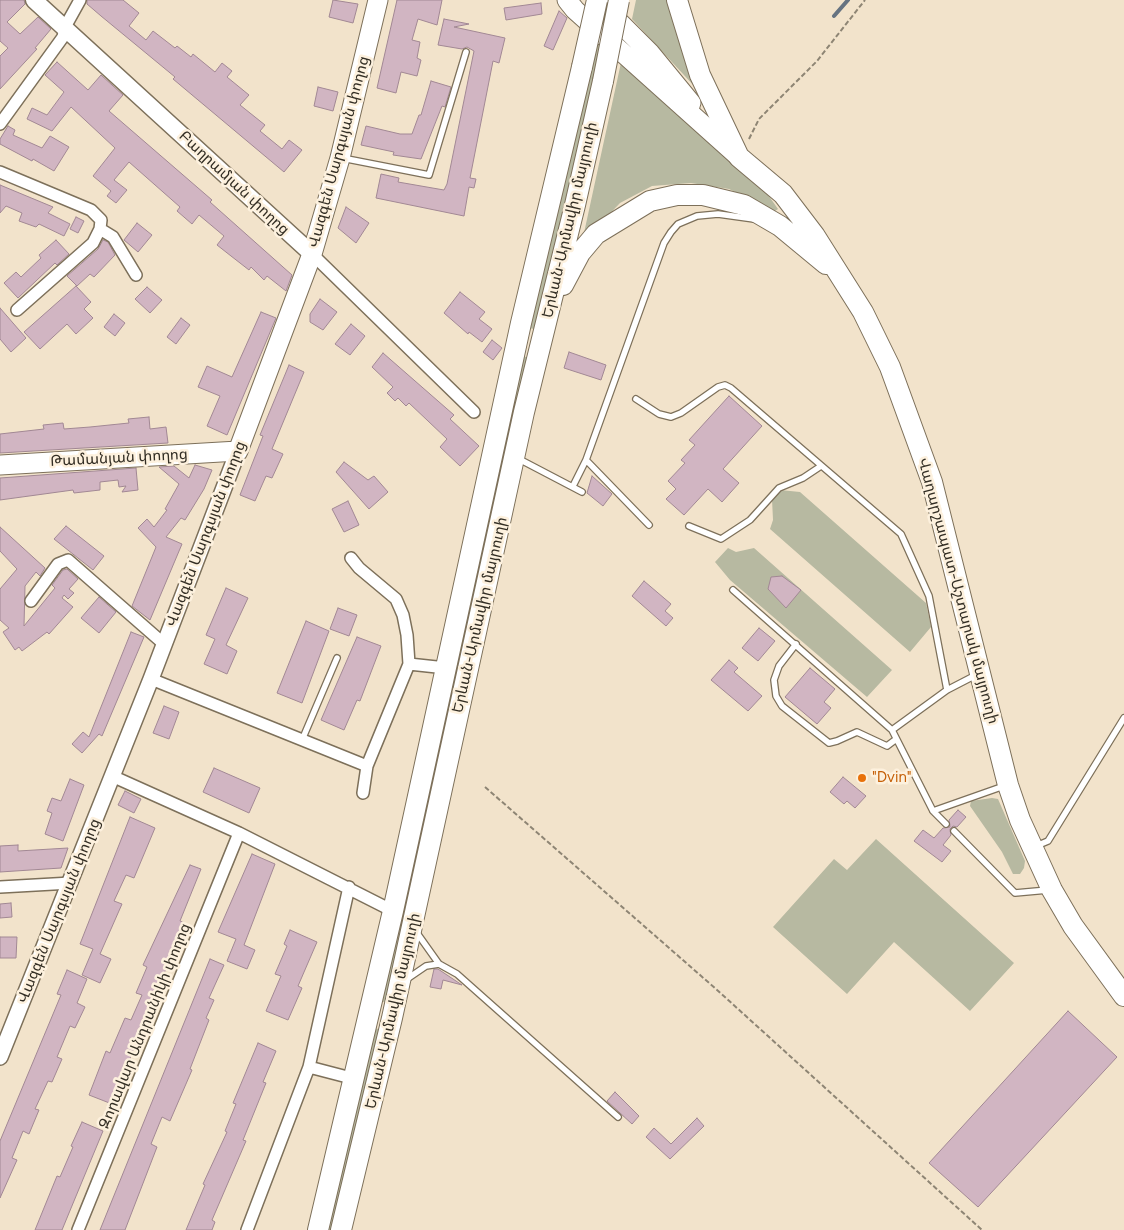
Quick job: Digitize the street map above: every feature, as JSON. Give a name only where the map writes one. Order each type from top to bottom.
[{"type":"highway","name":"Երևան-Արմավիր մայրուղի","points":[[318,1230],[393,911],[520,323],[597,0]]},
{"type":"highway","name":"Երևան-Արմավիր մայրուղի","points":[[341,1230],[392,1018],[515,457],[603,81],[619,0]]},
{"type":"highway","points":[[677,0],[700,75],[739,157]]},
{"type":"highway","name":"Վաղարշապատ-Աշտարակ մայրուղի","points":[[739,157],[783,194],[841,276],[863,312],[890,367],[932,482],[1008,785],[1032,848],[1052,890],[1073,926],[1124,996]]},
{"type":"highway","points":[[520,323],[526,338],[537,340],[543,335],[561,290],[580,253],[596,234],[650,201],[677,195],[703,195],[744,205],[780,226],[841,276]]},
{"type":"highway","points":[[370,1013],[392,1018]]},
{"type":"main road","name":"Բաղրամյան փողոց","points":[[34,0],[312,254]]},
{"type":"main road","name":"Վազգեն Սարգսյան փողոց","points":[[238,451],[312,254],[340,158],[378,0]]},
{"type":"main road","name":"Վաղարշապատ-Աշտարակ մայրուղի","points":[[567,0],[575,10],[739,157]]},
{"type":"main road","name":"Վաղարշապատ-Աշտարակ մայրուղի","points":[[597,0],[650,53],[690,102],[712,133]]},
{"type":"main road","name":"Թամանյան փողոց","points":[[0,465],[238,451]]},
{"type":"street","points":[[0,124],[63,37],[65,27],[80,0]]},
{"type":"street","points":[[0,172],[91,210],[100,220],[100,229],[93,243],[17,310]]},
{"type":"street","points":[[100,229],[113,237],[136,274]]},
{"type":"street","name":"Բաղրամյան փողոց","points":[[312,254],[474,412]]},
{"type":"street","name":"Վազգեն Սարգսյան փողոց","points":[[0,1056],[71,883],[238,451]]},
{"type":"street","points":[[351,558],[359,568],[396,600],[403,615],[407,634],[408,664],[367,766],[363,793]]},
{"type":"street","points":[[31,601],[58,564],[68,560],[164,644]]},
{"type":"street","points":[[408,664],[446,668]]},
{"type":"street","points":[[151,679],[367,766]]},
{"type":"street","points":[[112,776],[239,833],[349,887],[393,911]]},
{"type":"street","name":"Զորավար Անդրանիկի փողոց","points":[[78,1230],[239,833]]},
{"type":"street","points":[[0,887],[71,883]]},
{"type":"street","points":[[247,1230],[309,1067],[349,887]]},
{"type":"street","points":[[309,1067],[355,1079]]},
{"type":"lane","points":[[340,158],[430,175],[466,52]]},
{"type":"lane","points":[[573,486],[586,460],[664,243],[670,232],[687,219],[713,214],[758,219],[780,226]]},
{"type":"lane","points":[[636,399],[659,414],[671,417],[681,413],[718,387],[725,385],[901,534],[929,596],[947,690]]},
{"type":"lane","points":[[515,457],[582,492]]},
{"type":"lane","points":[[586,460],[649,525]]},
{"type":"lane","points":[[689,526],[721,539],[750,520],[779,488],[803,478],[821,466]]},
{"type":"lane","points":[[733,590],[892,730],[895,740],[932,811],[946,824]]},
{"type":"lane","points":[[796,644],[779,666],[774,680],[776,696],[782,706],[829,743],[838,742],[857,732],[887,746],[895,740]]},
{"type":"lane","points":[[302,740],[336,658]]},
{"type":"lane","points":[[892,730],[947,690],[980,672]]},
{"type":"lane","points":[[1032,848],[1048,841],[1124,718]]},
{"type":"lane","points":[[932,811],[1008,785]]},
{"type":"lane","points":[[954,830],[1016,893],[1052,890]]},
{"type":"lane","points":[[413,924],[424,946],[439,964],[457,974],[618,1117]]},
{"type":"lane","points":[[398,984],[426,966],[439,964]]},
{"type":"path","points":[[739,157],[758,119],[816,61],[865,0]]},
{"type":"path","points":[[485,787],[716,989],[982,1230]]},
{"type":"green space","points":[[602,0],[613,0],[593,91],[535,329],[527,328]]},
{"type":"green space","points":[[636,0],[670,0],[696,88],[632,19]]},
{"type":"green space","points":[[622,58],[754,175],[778,209],[775,211],[729,189],[691,183],[652,186],[620,203],[597,227],[584,233]]},
{"type":"green space","points":[[520,355],[529,358],[388,1003],[380,1001]]},
{"type":"green space","points":[[780,490],[800,492],[926,603],[931,627],[910,652],[770,529],[773,520],[772,499]]},
{"type":"green space","points":[[728,548],[736,552],[754,548],[892,670],[867,697],[730,580],[715,562]]},
{"type":"green space","points":[[998,799],[1025,861],[1024,868],[1020,874],[1013,874],[1002,852],[970,806],[971,801]]},
{"type":"green space","points":[[876,839],[1014,963],[970,1011],[894,942],[847,994],[773,927],[834,859],[847,870]]},
{"type":"green space","points":[[374,1028],[383,1030],[335,1230],[326,1230]]},
{"type":"building","points":[[0,0],[24,0],[25,4],[7,22],[20,34],[38,17],[51,29],[35,48],[37,49],[0,89],[0,56],[8,48],[0,41]]},
{"type":"building","points":[[87,0],[123,0],[139,13],[129,26],[146,40],[153,31],[175,48],[177,46],[191,57],[193,54],[215,72],[222,63],[232,71],[227,77],[249,95],[240,105],[265,125],[260,131],[282,149],[289,140],[302,150],[284,172],[173,79],[175,77],[87,4]]},
{"type":"building","points":[[333,0],[358,4],[353,23],[329,17]]},
{"type":"building","points":[[397,0],[442,0],[437,25],[418,19],[412,40],[420,42],[417,58],[421,60],[417,76],[401,72],[396,93],[377,88]]},
{"type":"building","points":[[541,3],[542,14],[506,20],[504,8]]},
{"type":"building","points":[[559,11],[567,18],[553,50],[544,46]]},
{"type":"building","points":[[444,19],[469,24],[454,27],[505,38],[499,63],[493,61],[470,178],[476,179],[474,188],[469,187],[464,216],[376,198],[381,174],[399,178],[398,182],[444,190],[447,184],[474,51],[467,47],[462,49],[438,45]]},
{"type":"building","points":[[57,62],[88,90],[101,75],[123,95],[109,111],[212,200],[210,202],[292,275],[286,291],[267,276],[264,280],[251,267],[249,270],[217,245],[224,236],[199,215],[192,224],[177,211],[180,207],[129,162],[114,180],[127,190],[116,203],[107,196],[111,191],[93,176],[115,148],[71,107],[52,131],[27,119],[32,108],[47,115],[64,92],[45,75]]},
{"type":"building","points":[[431,81],[451,87],[445,107],[442,106],[421,159],[393,155],[394,152],[361,145],[366,126],[400,134],[412,134],[419,115],[421,115]]},
{"type":"building","points":[[318,87],[338,92],[333,111],[314,106]]},
{"type":"building","points":[[8,126],[15,130],[13,135],[42,148],[50,136],[69,147],[54,171],[0,144],[0,139]]},
{"type":"building","points":[[0,185],[53,207],[48,213],[70,224],[64,236],[39,224],[36,227],[19,221],[22,213],[6,206],[0,213]]},
{"type":"building","points":[[346,207],[369,223],[356,243],[338,228]]},
{"type":"building","points":[[76,217],[84,221],[78,233],[70,229]]},
{"type":"building","points":[[137,223],[152,235],[138,252],[124,240]]},
{"type":"building","points":[[56,240],[69,254],[57,265],[55,263],[18,298],[4,283],[16,272],[21,277],[41,258],[39,255]]},
{"type":"building","points":[[103,240],[108,242],[115,255],[94,277],[90,274],[77,286],[67,276],[98,249]]},
{"type":"building","points":[[76,286],[91,302],[84,309],[93,318],[76,334],[67,324],[40,349],[24,332]]},
{"type":"building","points":[[147,287],[162,300],[150,313],[135,299]]},
{"type":"building","points":[[460,292],[485,312],[479,319],[492,329],[482,342],[469,332],[468,334],[444,313]]},
{"type":"building","points":[[320,299],[337,312],[323,330],[310,322],[310,314]]},
{"type":"building","points":[[0,308],[26,338],[11,352],[0,339]]},
{"type":"building","points":[[261,312],[276,318],[227,435],[207,426],[220,396],[198,387],[207,366],[232,377]]},
{"type":"building","points":[[114,314],[125,323],[115,336],[104,327]]},
{"type":"building","points":[[181,318],[190,325],[176,344],[167,337]]},
{"type":"building","points":[[351,324],[365,336],[350,355],[335,344]]},
{"type":"building","points":[[492,340],[502,348],[493,360],[483,352]]},
{"type":"building","points":[[569,352],[606,365],[601,380],[564,368]]},
{"type":"building","points":[[383,353],[454,415],[450,419],[479,446],[460,466],[440,447],[447,439],[409,403],[406,406],[398,398],[395,401],[387,393],[393,387],[372,367]]},
{"type":"building","points":[[289,365],[304,372],[272,449],[283,454],[272,478],[266,476],[255,501],[240,495],[263,436],[260,435]]},
{"type":"building","points":[[729,396],[762,426],[723,469],[739,483],[722,502],[708,489],[684,515],[666,499],[676,489],[668,481],[685,463],[681,460],[695,445],[689,440]]},
{"type":"building","points":[[149,417],[150,429],[166,427],[168,443],[0,453],[0,434],[44,429],[43,425],[63,423],[64,429],[129,423],[128,419]]},
{"type":"building","points":[[344,462],[368,480],[374,476],[388,492],[369,509],[336,472]]},
{"type":"building","points":[[195,465],[212,470],[204,489],[185,520],[181,518],[166,537],[182,544],[150,620],[132,606],[156,547],[138,528],[147,519],[154,527],[167,510],[165,509],[179,484],[159,467],[174,466],[189,478]]},
{"type":"building","points":[[136,468],[138,490],[122,492],[126,486],[119,487],[118,480],[100,482],[100,490],[74,493],[73,490],[0,500],[0,478]]},
{"type":"building","points":[[592,476],[612,494],[603,506],[587,493]]},
{"type":"building","points":[[348,501],[359,525],[344,532],[332,509]]},
{"type":"building","points":[[66,526],[104,556],[93,570],[54,539]]},
{"type":"building","points":[[0,527],[45,568],[40,576],[36,572],[25,586],[24,626],[55,588],[52,585],[63,570],[67,569],[78,579],[69,589],[74,593],[68,599],[64,595],[62,598],[73,607],[49,634],[47,632],[22,651],[19,647],[15,650],[3,632],[9,628],[0,620],[0,589],[17,569],[0,551]]},
{"type":"building","points":[[782,576],[801,590],[786,608],[768,589],[771,577]]},
{"type":"building","points":[[644,581],[671,604],[665,611],[673,618],[666,626],[632,596]]},
{"type":"building","points":[[226,588],[248,598],[226,645],[237,651],[227,674],[204,664],[215,639],[206,635]]},
{"type":"building","points":[[99,597],[116,612],[99,633],[81,618]]},
{"type":"building","points":[[338,608],[357,615],[349,636],[330,629]]},
{"type":"building","points":[[306,621],[329,631],[302,703],[277,693]]},
{"type":"building","points":[[759,628],[775,641],[758,661],[742,648]]},
{"type":"building","points":[[131,632],[144,637],[102,736],[99,734],[82,753],[72,744],[83,732],[89,737]]},
{"type":"building","points":[[357,637],[381,646],[360,701],[357,700],[344,730],[321,720]]},
{"type":"building","points":[[729,660],[738,668],[734,672],[762,696],[748,711],[711,680]]},
{"type":"building","points":[[810,668],[835,689],[824,702],[831,708],[817,724],[785,697]]},
{"type":"building","points":[[164,706],[179,712],[169,739],[153,733]]},
{"type":"building","points":[[214,768],[260,788],[249,813],[203,792]]},
{"type":"building","points":[[843,777],[866,796],[855,808],[847,801],[844,804],[830,792]]},
{"type":"building","points":[[70,779],[84,785],[63,841],[45,834],[52,813],[47,811],[52,798],[61,801]]},
{"type":"building","points":[[125,791],[141,799],[134,813],[118,805]]},
{"type":"building","points":[[958,810],[966,817],[957,827],[953,826],[950,829],[951,835],[943,845],[951,851],[942,862],[914,841],[923,830],[934,838],[943,828],[950,827],[949,820]]},
{"type":"building","points":[[130,817],[155,828],[134,878],[126,875],[114,901],[122,904],[100,954],[111,959],[100,983],[82,975],[93,949],[80,944]]},
{"type":"building","points":[[18,845],[18,851],[68,848],[61,868],[0,872],[0,846]]},
{"type":"building","points":[[252,854],[275,864],[244,945],[255,950],[247,969],[227,961],[236,939],[218,932]]},
{"type":"building","points":[[190,865],[201,869],[180,921],[185,923],[163,976],[170,979],[160,1003],[153,1000],[112,1104],[89,1095],[106,1051],[110,1053],[125,1018],[131,1020],[142,995],[136,993],[147,967],[143,965]]},
{"type":"building","points":[[11,903],[12,917],[0,918],[0,904]]},
{"type":"building","points":[[290,930],[317,942],[298,986],[302,988],[288,1020],[266,1011],[281,976],[275,974],[287,946],[284,944]]},
{"type":"building","points":[[0,937],[17,937],[16,958],[0,958]]},
{"type":"building","points":[[210,959],[224,965],[209,998],[214,1000],[206,1018],[209,1020],[190,1069],[192,1070],[170,1121],[162,1117],[151,1144],[157,1147],[125,1230],[100,1230]]},
{"type":"building","points":[[434,969],[438,969],[462,985],[443,980],[441,989],[430,987]]},
{"type":"building","points":[[67,970],[87,979],[77,1003],[85,1007],[75,1028],[70,1026],[57,1057],[62,1059],[52,1082],[48,1081],[35,1109],[39,1110],[29,1134],[23,1131],[12,1158],[17,1160],[0,1198],[0,1141],[61,995],[57,994]]},
{"type":"building","points":[[1068,1011],[1117,1057],[978,1207],[929,1163]]},
{"type":"building","points":[[258,1043],[276,1051],[263,1082],[266,1083],[243,1140],[246,1141],[212,1220],[215,1222],[212,1230],[186,1230],[205,1185],[203,1184],[227,1132],[225,1131],[236,1104],[233,1103]]},
{"type":"building","points":[[615,1092],[639,1116],[632,1124],[607,1101]]},
{"type":"building","points":[[697,1118],[704,1126],[670,1159],[646,1137],[654,1128],[671,1144]]},
{"type":"building","points":[[82,1122],[103,1131],[62,1230],[35,1230],[57,1176],[60,1177]]},
{"type":"waterway","points":[[834,16],[848,0]]},
{"type":"place","name":"\"Dvin\"","points":[[862,778]]}]
